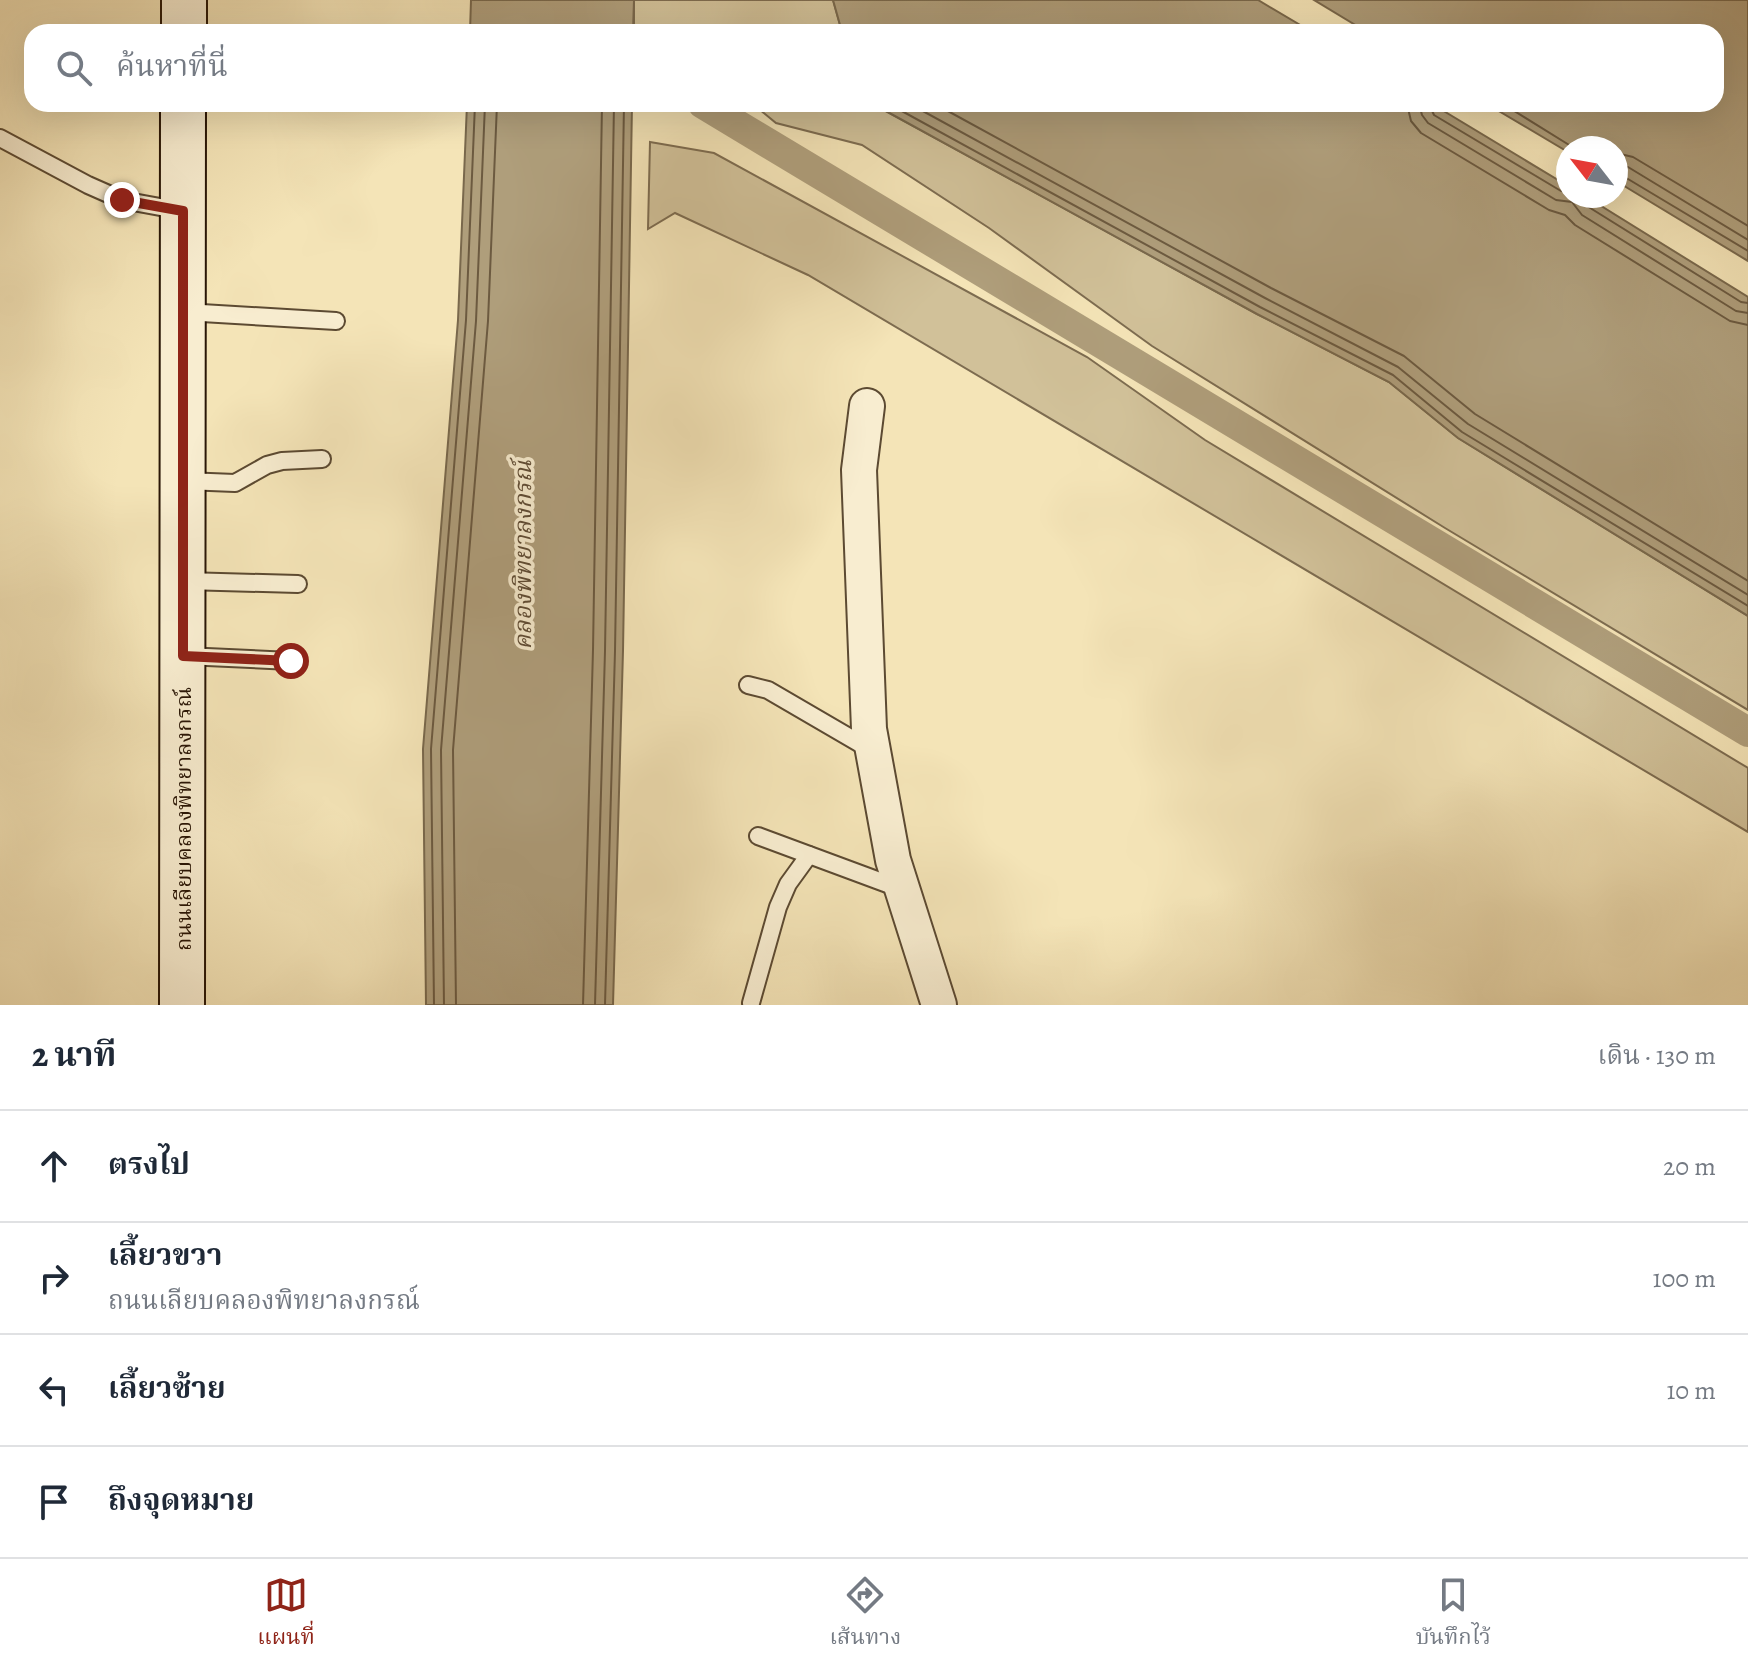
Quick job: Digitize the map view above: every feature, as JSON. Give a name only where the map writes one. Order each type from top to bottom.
[{"type":"main road","points":[[184,0],[184,24]]},
{"type":"main road","name":"ถนนเลียบคลองพิทยาลงกรณ์","points":[[182,1005],[183,112]]},
{"type":"street","points":[[867,406],[859,470],[869,729],[893,860],[939,1005]]},
{"type":"lane","points":[[0,138],[122,200],[183,211]]},
{"type":"lane","points":[[183,312],[336,321]]},
{"type":"lane","points":[[183,481],[235,483],[267,465],[322,459]]},
{"type":"lane","points":[[183,581],[298,584]]},
{"type":"lane","points":[[183,656],[291,661]]},
{"type":"lane","points":[[748,685],[768,690],[873,750]]},
{"type":"lane","points":[[758,836],[902,889]]},
{"type":"lane","points":[[751,1003],[778,907],[788,884],[809,855]]},
{"type":"shaded area","points":[[634,0],[833,0],[840,24],[634,24]]},
{"type":"shaded area","points":[[763,112],[888,112],[1257,314],[1389,382],[1458,438],[1748,616],[1748,710],[1445,528],[1152,346],[989,228],[862,145],[776,123]]},
{"type":"shaded area","points":[[650,142],[714,153],[1087,357],[1205,440],[1748,768],[1748,832],[808,275],[675,213],[648,229]]},
{"type":"water","points":[[471,0],[634,0],[633,24],[470,24]]},
{"type":"water","points":[[833,0],[1258,0],[1298,24],[840,24]]},
{"type":"water","points":[[1314,0],[1748,0],[1748,261],[1628,188],[1628,136],[1556,136],[1556,145],[1500,112],[1724,112],[1724,24],[1354,24]]},
{"type":"water","name":"คลองพิทยาลงกรณ์","points":[[467,112],[632,112],[623,651],[613,1005],[426,1005],[423,749],[458,320]]},
{"type":"water","points":[[888,112],[1445,112],[1556,179],[1556,208],[1604,208],[1748,297],[1748,616],[1458,438],[1389,382],[1257,314]]},
{"type":"waterway","points":[[716,112],[1748,732]]},
{"type":"route","points":[[122,200],[183,211],[183,656],[291,661]]}]
